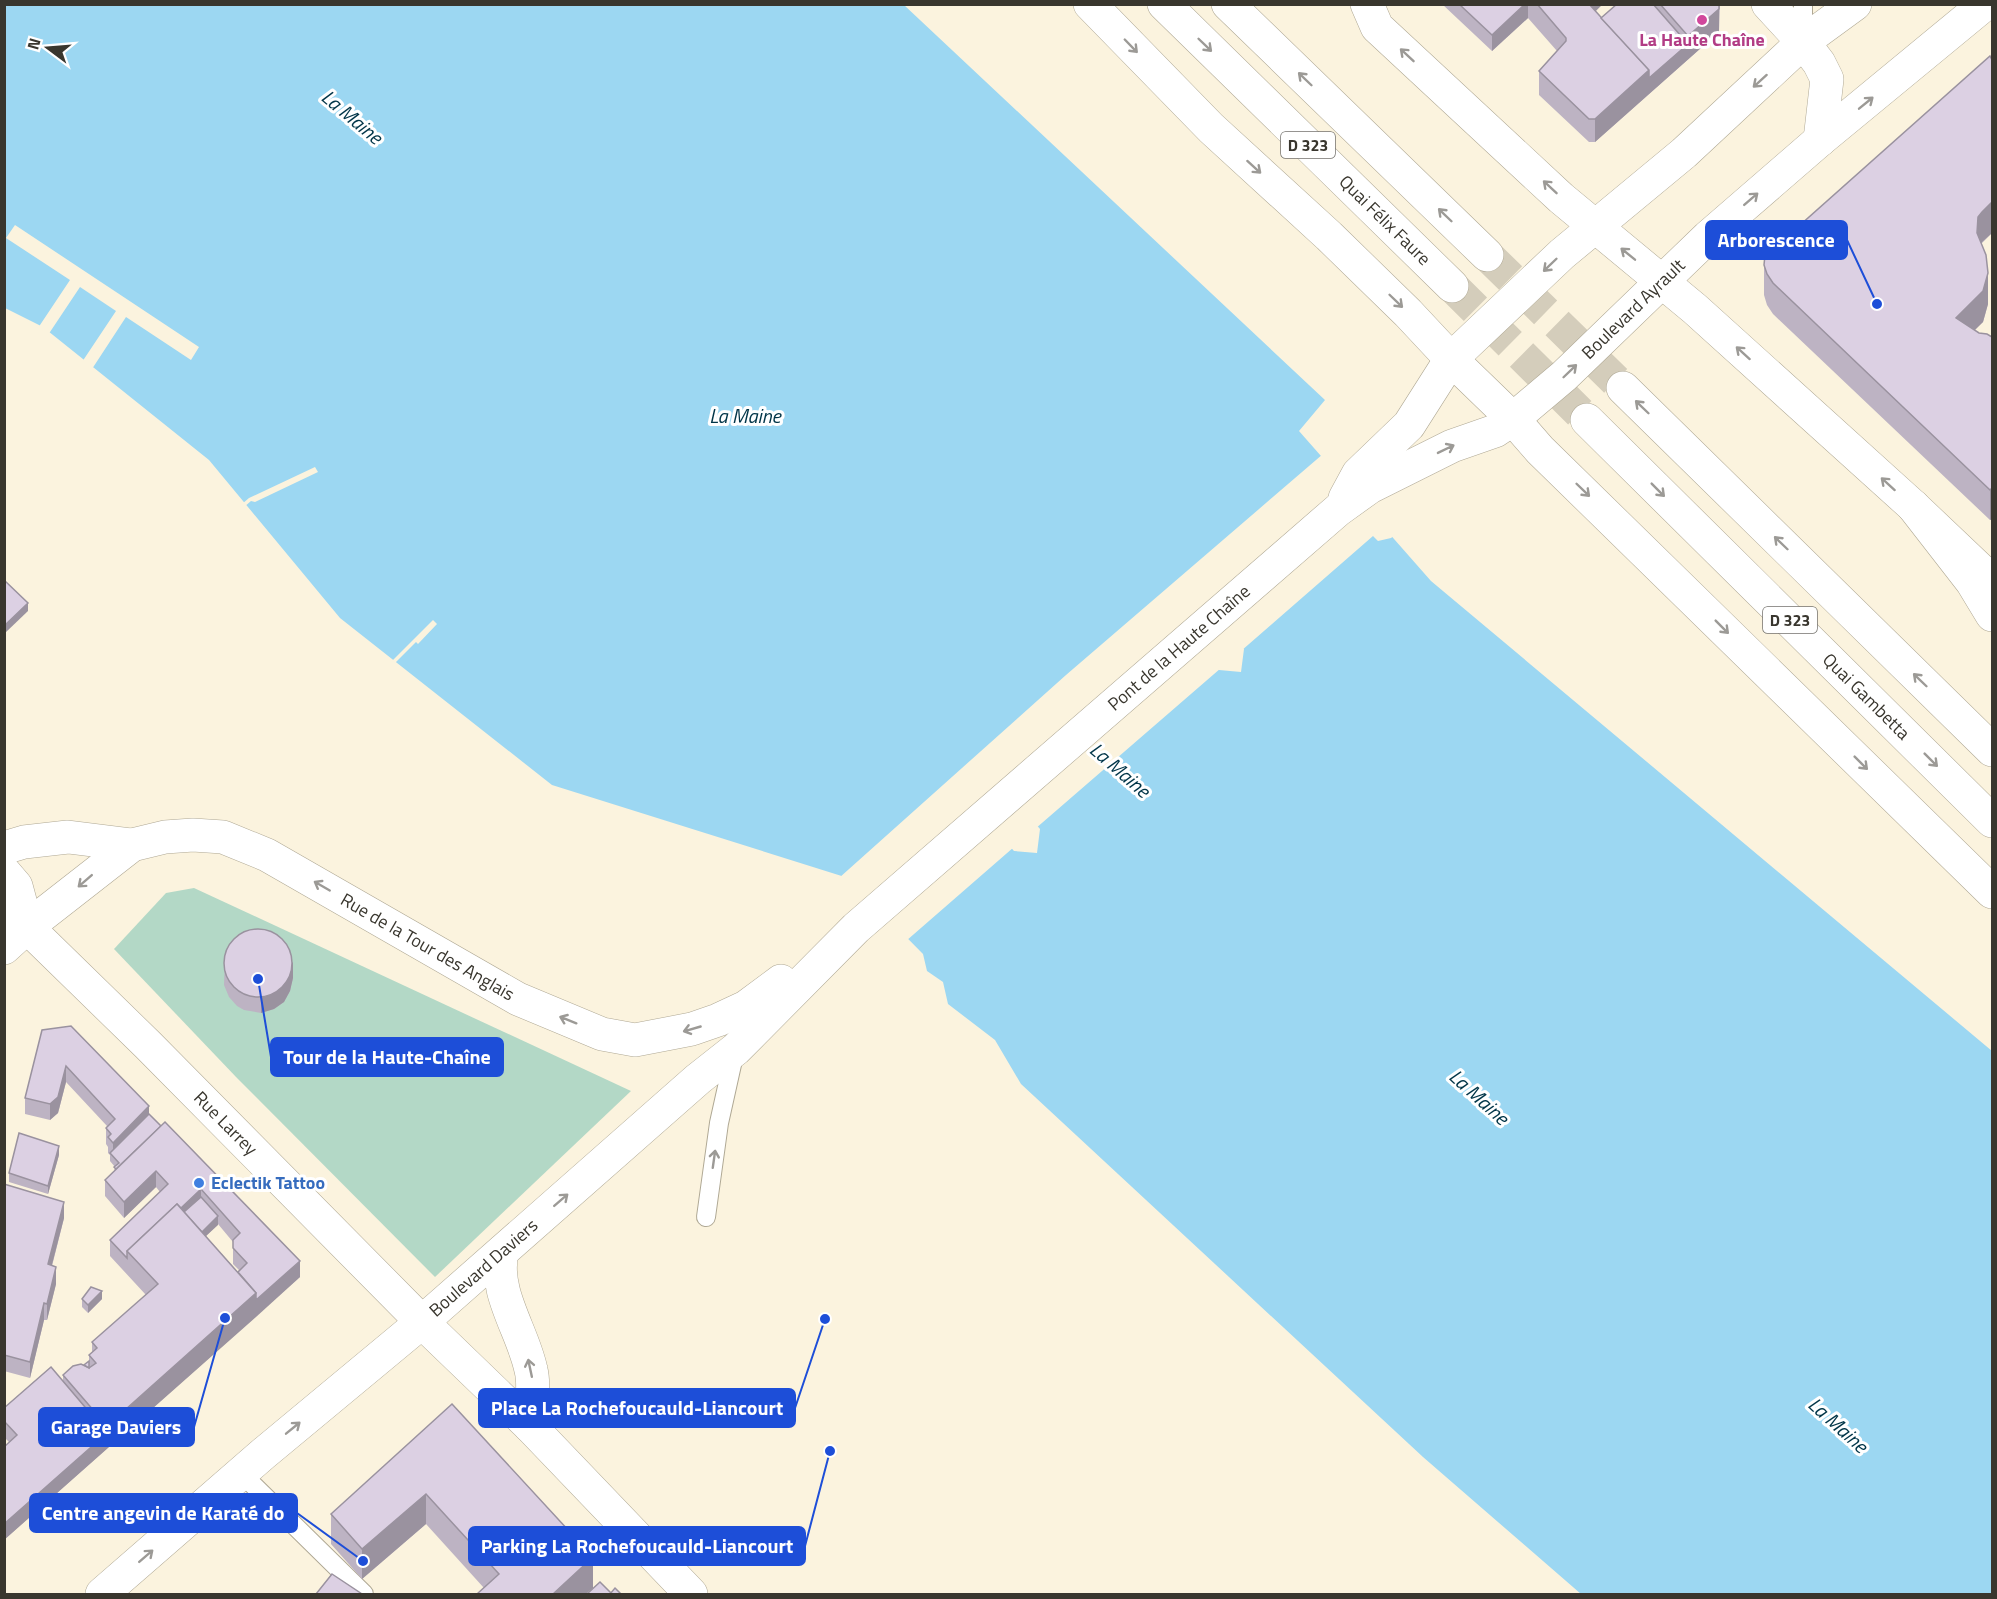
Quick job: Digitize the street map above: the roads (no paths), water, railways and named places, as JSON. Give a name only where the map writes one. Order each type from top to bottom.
[{"type":"main road","points":[[1090,4],[1211,128],[1329,236],[1408,313],[1451,359],[1513,419],[1540,450],[1992,892]]},
{"type":"main road","name":"Quai Félix Faure","points":[[1164,4],[1452,286]]},
{"type":"main road","name":"D 323","points":[[1227,4],[1488,255]]},
{"type":"main road","points":[[1367,4],[1377,27],[1561,198],[1695,309],[1913,506],[1981,552],[1992,581]]},
{"type":"main road","points":[[1768,4],[1803,42],[1819,63],[1827,79],[1820,140]]},
{"type":"main road","points":[[1364,480],[1409,425],[1451,359],[1562,254],[1684,153],[1803,42],[1855,4]]},
{"type":"main road","name":"Boulevard Ayrault","points":[[1364,480],[1495,431],[1513,419],[1564,376],[1708,237],[1820,140],[1985,4]]},
{"type":"main road","name":"D 323","points":[[1623,388],[1992,750]]},
{"type":"main road","name":"Quai Gambetta","points":[[1587,420],[1992,821]]},
{"type":"main road","name":"Pont de la Haute Chaîne","points":[[848,936],[1338,510],[1364,480]]},
{"type":"main road","points":[[1913,506],[1972,582],[1992,615]]},
{"type":"main road","points":[[4,848],[68,837],[132,845]]},
{"type":"main road","name":"Rue de la Tour des Anglais","points":[[12,931],[132,845],[165,837],[223,837],[267,855],[518,999],[602,1034],[635,1040],[683,1031],[718,1020],[746,1007],[777,983],[848,936]]},
{"type":"main road","points":[[4,872],[16,886],[12,931]]},
{"type":"main road","name":"Rue Larrey","points":[[12,931],[148,1045],[422,1322],[530,1426],[691,1594]]},
{"type":"main road","name":"Boulevard Daviers","points":[[102,1594],[241,1473],[422,1322],[698,1079],[736,1049],[848,936]]},
{"type":"main road","points":[[502,1252],[499,1264],[502,1287],[532,1371],[530,1426]]},
{"type":"lane","points":[[1803,4],[1803,42]]},
{"type":"lane","points":[[706,1217],[719,1123],[736,1049]]},
{"type":"lane","points":[[241,1473],[364,1594]]},
{"type":"water","name":"La Maine","points":[[4,5],[904,5],[1325,400],[1299,431],[1431,581],[1992,1051],[1992,1594],[1581,1594],[1423,1457],[1021,1084],[995,1040],[948,1004],[943,982],[927,971],[923,954],[848,878],[552,785],[340,618],[209,460],[43,327],[5,308]],"holes":[[[1171,589],[1195,591],[1244,649],[1241,672],[1219,670],[1169,613]],[[965,770],[990,771],[1040,829],[1037,853],[1014,851],[964,794]]]},
{"type":"tunnel","points":[[1487,255],[1623,388]]},
{"type":"tunnel","points":[[1452,286],[1587,420]]},
{"type":"place","name":"La Haute Chaîne","points":[[1702,20]]},
{"type":"place","name":"Arborescence","points":[[1877,304]]},
{"type":"place","name":"Tour de la Haute-Chaîne","points":[[258,979]]},
{"type":"place","name":"Eclectik Tattoo","points":[[199,1183]]},
{"type":"place","name":"Garage Daviers","points":[[225,1318]]},
{"type":"place","name":"Place La Rochefoucauld-Liancourt","points":[[825,1319]]},
{"type":"place","name":"Parking La Rochefoucauld-Liancourt","points":[[830,1451]]},
{"type":"place","name":"Centre angevin de Karaté do","points":[[363,1561]]}]
